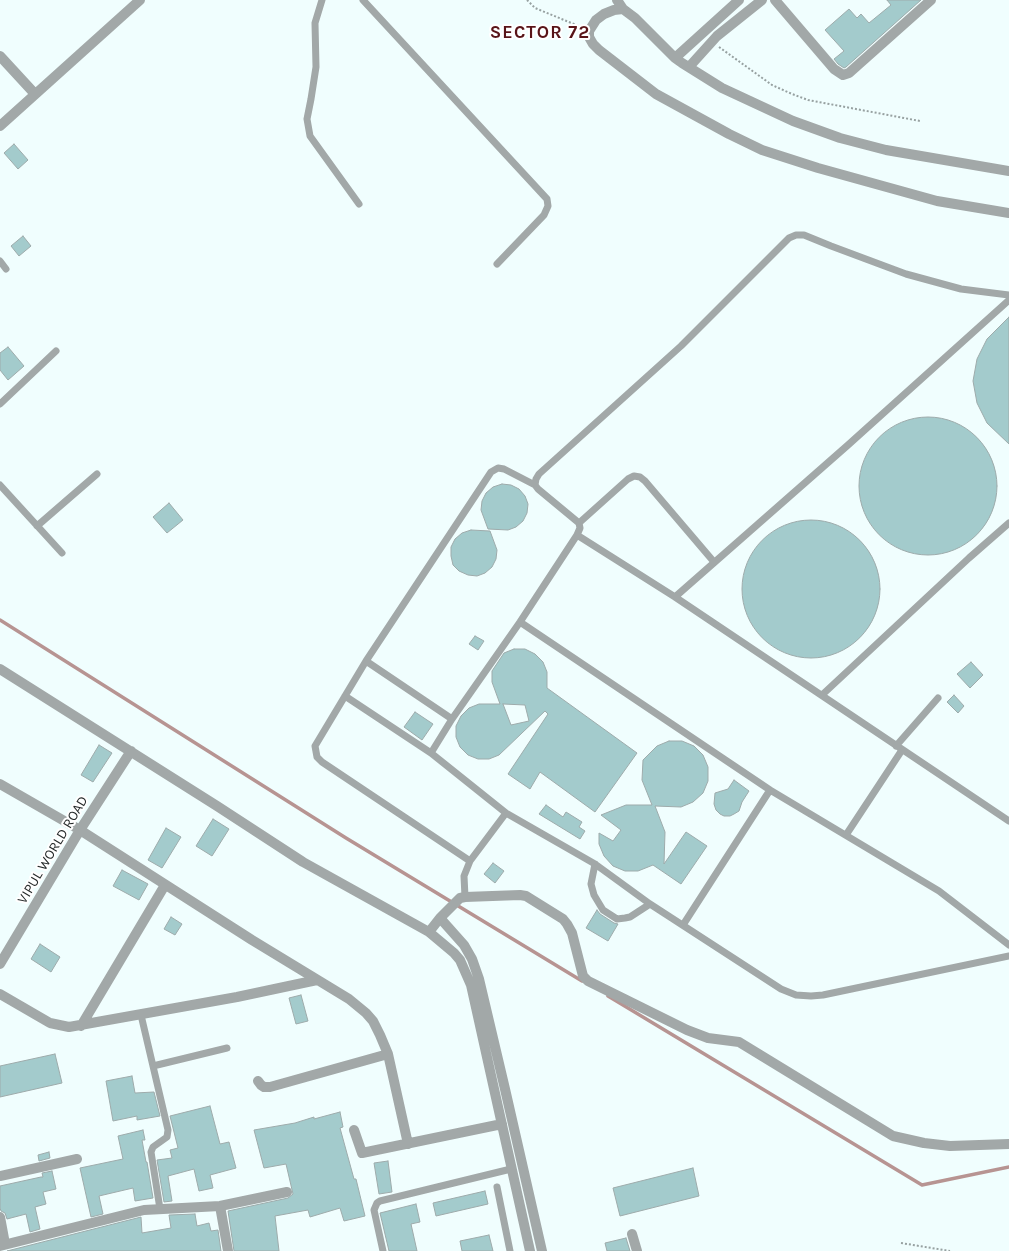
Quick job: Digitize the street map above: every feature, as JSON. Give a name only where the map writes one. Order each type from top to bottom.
[{"type":"street","points":[[0,126],[140,0]]},
{"type":"street","points":[[617,0],[623,9],[635,18],[675,58],[722,88],[793,122],[840,138],[886,150],[1009,171]]},
{"type":"street","points":[[675,58],[739,0]]},
{"type":"street","points":[[689,67],[717,36],[762,0]]},
{"type":"street","points":[[775,0],[834,69],[842,75],[849,73],[931,0]]},
{"type":"street","points":[[623,9],[614,10],[604,14],[596,20],[589,31],[593,44],[656,94],[729,134],[762,150],[818,168],[937,201],[1009,213]]},
{"type":"street","points":[[0,56],[35,94]]},
{"type":"street","points":[[0,669],[131,751],[303,862],[429,932],[460,960],[472,985],[530,1251]]},
{"type":"street","name":"VIPUL WORLD ROAD","points":[[0,964],[80,830],[131,751]]},
{"type":"street","points":[[0,784],[80,830],[349,1000],[366,1013],[380,1034],[388,1054],[408,1144]]},
{"type":"street","points":[[81,1026],[166,885]]},
{"type":"street","points":[[429,932],[440,918],[461,899],[520,895],[526,896],[563,919],[567,924],[572,933],[583,976],[588,981],[686,1030],[708,1038],[739,1042],[893,1136],[924,1143],[950,1146],[1009,1144]]},
{"type":"street","points":[[440,918],[464,945],[472,959],[479,979],[542,1251]]},
{"type":"street","points":[[0,994],[50,1023],[69,1027],[236,997],[317,980]]},
{"type":"street","points":[[258,1082],[264,1087],[270,1087],[388,1054]]},
{"type":"street","points":[[354,1130],[362,1153],[502,1124]]},
{"type":"street","points":[[0,1176],[77,1159]]},
{"type":"street","points":[[0,1217],[3,1245],[144,1210],[220,1206],[287,1192]]},
{"type":"street","points":[[220,1206],[228,1251]]},
{"type":"street","points":[[632,1234],[637,1251]]},
{"type":"lane","points":[[322,0],[315,23],[316,67],[312,99],[307,119],[310,136],[359,204]]},
{"type":"lane","points":[[363,0],[547,199],[548,206],[544,215],[497,264]]},
{"type":"lane","points":[[535,485],[539,474],[681,346],[789,238],[796,235],[804,235],[906,274],[961,289],[1009,295]]},
{"type":"lane","points":[[0,261],[6,269]]},
{"type":"lane","points":[[675,597],[848,445],[1009,300]]},
{"type":"lane","points":[[0,404],[56,352]]},
{"type":"lane","points":[[431,753],[452,719],[520,622],[578,534],[580,528],[579,523],[535,485],[504,469],[498,468],[491,472],[366,661],[315,746],[317,757],[470,861]]},
{"type":"lane","points":[[37,526],[98,474]]},
{"type":"lane","points":[[579,523],[628,479],[634,476],[645,481],[714,562]]},
{"type":"lane","points":[[0,485],[62,553]]},
{"type":"lane","points":[[822,695],[1009,523]]},
{"type":"lane","points":[[578,534],[675,597],[1009,821]]},
{"type":"lane","points":[[520,622],[770,790],[939,892],[1009,945]]},
{"type":"lane","points":[[366,661],[452,719]]},
{"type":"lane","points":[[345,696],[431,753],[506,813],[595,864],[650,904],[781,989],[796,995],[823,995],[1009,956]]},
{"type":"lane","points":[[896,746],[938,698]]},
{"type":"lane","points":[[846,835],[902,750]]},
{"type":"lane","points":[[684,925],[770,790]]},
{"type":"lane","points":[[461,899],[464,876],[470,861],[506,813]]},
{"type":"lane","points":[[595,864],[591,884],[594,895],[603,910],[617,919],[625,918],[630,917],[650,904]]},
{"type":"lane","points":[[141,1015],[168,1130],[167,1137],[153,1147],[151,1152],[160,1209]]},
{"type":"lane","points":[[153,1066],[227,1048]]},
{"type":"lane","points":[[382,1251],[374,1210],[377,1203],[387,1199],[511,1169]]},
{"type":"lane","points":[[497,1187],[510,1251]]},
{"type":"path","points":[[527,0],[535,8],[544,13],[589,31]]},
{"type":"path","points":[[712,42],[772,85],[792,94],[808,100],[920,121]]},
{"type":"path","points":[[901,1243],[950,1251]]},
{"type":"building","points":[[887,0],[921,0],[846,67],[844,68],[838,64],[834,59],[844,51],[825,30],[849,9],[857,18],[861,14],[869,23],[891,5]]},
{"type":"building","points":[[14,144],[28,160],[18,169],[4,153]]},
{"type":"building","points":[[23,236],[31,246],[19,256],[11,246]]},
{"type":"building","points":[[1009,317],[1009,444],[987,423],[977,403],[973,381],[977,359],[987,339]]},
{"type":"building","points":[[8,347],[24,366],[8,380],[0,370],[0,353]]},
{"type":"building","points":[[935,417],[955,422],[967,428],[982,442],[992,459],[996,472],[996,500],[992,513],[986,525],[972,540],[955,550],[942,554],[921,555],[901,550],[889,544],[874,530],[864,513],[860,500],[859,479],[864,459],[870,447],[884,432],[901,422],[914,418]]},
{"type":"building","points":[[502,484],[511,485],[519,489],[525,496],[528,504],[527,513],[523,521],[516,527],[508,530],[488,529],[481,510],[482,501],[486,493],[493,487]]},
{"type":"building","points":[[169,503],[183,520],[167,533],[153,517]]},
{"type":"building","points":[[804,520],[818,520],[844,528],[860,540],[872,556],[875,563],[879,576],[879,602],[875,615],[872,622],[860,638],[844,650],[837,653],[818,658],[804,658],[778,650],[762,638],[750,622],[747,615],[742,596],[742,582],[750,556],[762,540],[778,528],[785,525]]},
{"type":"building","points":[[471,530],[490,531],[497,550],[496,559],[492,567],[485,573],[477,576],[468,575],[459,571],[453,565],[451,556],[451,547],[455,539],[462,533]]},
{"type":"building","points":[[475,636],[484,641],[478,650],[469,644]]},
{"type":"building","points":[[514,649],[525,649],[535,654],[543,662],[547,672],[547,688],[637,753],[595,812],[540,772],[530,789],[508,774],[548,714],[545,711],[499,755],[489,759],[478,759],[468,755],[460,747],[456,737],[456,726],[461,716],[469,708],[479,704],[500,704],[492,682],[492,671],[504,653]],"holes":[[[503,704],[525,705],[529,721],[511,725]]]},
{"type":"building","points":[[971,662],[983,675],[970,688],[957,674]]},
{"type":"building","points":[[954,695],[964,706],[958,713],[947,702]]},
{"type":"building","points":[[415,712],[433,724],[422,740],[404,727]]},
{"type":"building","points":[[669,741],[682,741],[694,746],[703,755],[708,767],[708,781],[703,793],[693,802],[681,807],[655,806],[665,832],[664,864],[686,832],[707,846],[681,884],[653,865],[638,871],[625,871],[613,866],[604,856],[599,844],[599,833],[613,841],[621,830],[601,815],[626,805],[652,805],[642,780],[643,760],[657,746]]},
{"type":"building","points":[[99,745],[112,753],[93,782],[81,775]]},
{"type":"building","points":[[734,780],[749,791],[742,802],[739,811],[730,816],[724,816],[716,810],[714,804],[715,793],[728,789]]},
{"type":"building","points":[[546,805],[563,817],[566,812],[582,822],[579,827],[585,831],[580,839],[539,814]]},
{"type":"building","points":[[213,819],[229,829],[212,856],[196,846]]},
{"type":"building","points":[[166,828],[181,837],[162,868],[148,860]]},
{"type":"building","points":[[493,863],[504,871],[495,883],[484,874]]},
{"type":"building","points":[[122,870],[148,884],[139,900],[113,886]]},
{"type":"building","points":[[597,910],[600,914],[618,924],[608,941],[586,928]]},
{"type":"building","points":[[171,917],[182,924],[175,935],[164,929]]},
{"type":"building","points":[[40,944],[60,957],[51,972],[31,959]]},
{"type":"building","points":[[301,995],[308,1021],[296,1024],[289,998]]},
{"type":"building","points":[[55,1054],[62,1083],[0,1097],[0,1066]]},
{"type":"building","points":[[132,1076],[135,1093],[154,1092],[160,1116],[137,1120],[137,1116],[113,1121],[106,1081]]},
{"type":"building","points":[[210,1106],[220,1144],[229,1142],[236,1168],[210,1175],[213,1188],[199,1191],[194,1169],[168,1176],[172,1201],[164,1202],[157,1160],[172,1158],[170,1150],[178,1148],[170,1116]]},
{"type":"building","points":[[340,1112],[343,1127],[340,1128],[354,1179],[356,1179],[365,1216],[344,1221],[340,1208],[310,1217],[308,1210],[275,1216],[279,1251],[234,1251],[228,1211],[288,1198],[293,1194],[286,1164],[264,1168],[254,1130],[295,1123],[314,1117],[314,1119]]},
{"type":"building","points":[[143,1130],[145,1140],[142,1140],[153,1198],[135,1201],[133,1188],[99,1196],[103,1214],[91,1217],[80,1168],[123,1159],[118,1136]]},
{"type":"building","points":[[49,1152],[50,1158],[39,1161],[38,1155]]},
{"type":"building","points":[[388,1161],[392,1192],[379,1194],[374,1163]]},
{"type":"building","points":[[693,1168],[699,1196],[620,1216],[613,1188]]},
{"type":"building","points":[[52,1171],[56,1189],[43,1192],[46,1204],[35,1207],[40,1229],[30,1232],[26,1214],[7,1219],[5,1213],[1,1211],[0,1208],[0,1186],[43,1177],[42,1173]]},
{"type":"building","points":[[485,1191],[488,1204],[436,1216],[433,1203]]},
{"type":"building","points":[[416,1204],[420,1222],[411,1224],[417,1251],[389,1251],[380,1213]]},
{"type":"building","points":[[195,1214],[197,1226],[209,1223],[211,1231],[218,1230],[221,1251],[7,1251],[141,1217],[142,1233],[171,1228],[169,1215]]},
{"type":"building","points":[[489,1235],[493,1251],[462,1251],[460,1241]]},
{"type":"building","points":[[626,1238],[630,1251],[607,1251],[605,1243]]},
{"type":"waterway","points":[[0,620],[346,838],[582,981]]},
{"type":"waterway","points":[[608,996],[922,1185],[1009,1167]]},
{"type":"district","name":"SECTOR 72","points":[[540,33]]}]
